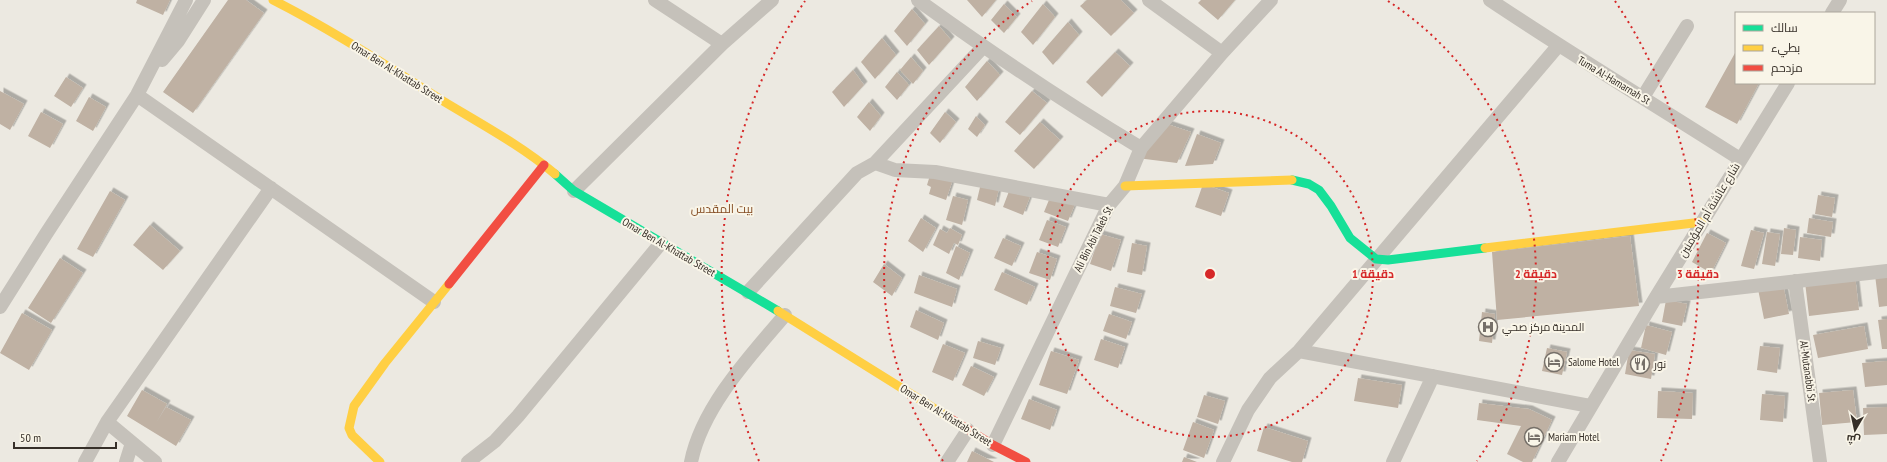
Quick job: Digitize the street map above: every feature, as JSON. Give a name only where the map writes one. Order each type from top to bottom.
[{"type":"street","points":[[0,307],[137,95],[154,66],[186,0]]},
{"type":"street","points":[[154,66],[168,54],[204,0]]},
{"type":"street","name":"Omar Ben Al-Khattab Street","points":[[273,0],[318,23],[494,132],[544,166],[574,191],[748,292],[968,430],[1026,462]]},
{"type":"street","points":[[290,0],[318,23]]},
{"type":"street","points":[[655,0],[722,44]]},
{"type":"street","points":[[574,191],[722,44],[772,0]]},
{"type":"street","points":[[918,0],[983,47],[1141,148]]},
{"type":"street","points":[[1150,0],[1222,53]]},
{"type":"street","name":"Ali Bin Abi Taleb St","points":[[993,445],[1109,205],[1125,186],[1141,148],[1222,53],[1271,0]]},
{"type":"street","name":"Tuma Al-Hamarnah St","points":[[1490,0],[1558,46],[1643,97],[1740,159]]},
{"type":"street","points":[[1833,12],[1840,0]]},
{"type":"street","points":[[1643,97],[1687,26]]},
{"type":"street","points":[[1223,462],[1248,410],[1270,378],[1299,351],[1558,46]]},
{"type":"street","points":[[748,292],[857,173],[875,164],[983,47]]},
{"type":"street","name":"شارع عائشة أم المؤمنين","points":[[1558,462],[1656,297],[1787,84]]},
{"type":"street","points":[[137,95],[434,302]]},
{"type":"street","points":[[875,164],[895,170],[935,172],[1109,205]]},
{"type":"street","points":[[380,462],[352,435],[349,428],[354,406],[385,362],[544,166]]},
{"type":"street","points":[[1125,186],[1291,180],[1309,184],[1319,190],[1350,238],[1376,259],[1395,260],[1702,222]]},
{"type":"street","points":[[85,462],[107,422],[271,188]]},
{"type":"street","points":[[468,462],[495,441],[518,416],[662,242]]},
{"type":"street","points":[[1656,297],[1887,271]]},
{"type":"street","name":"Al-Mutanabbi St","points":[[1796,281],[1820,462]]},
{"type":"street","points":[[692,462],[702,431],[725,388],[785,315]]},
{"type":"street","points":[[1299,351],[1590,406]]},
{"type":"street","points":[[1392,462],[1433,376]]},
{"type":"street","points":[[107,422],[155,462]]},
{"type":"street","points":[[947,462],[968,430]]},
{"type":"street","points":[[126,462],[132,443]]},
{"type":"building","points":[[137,0],[170,0],[163,15],[136,3]]},
{"type":"building","points":[[228,0],[246,0],[264,13],[193,113],[163,92]]},
{"type":"building","points":[[967,0],[996,0],[982,17]]},
{"type":"building","points":[[1087,0],[1121,0],[1134,13],[1111,36],[1080,6]]},
{"type":"building","points":[[1201,0],[1235,0],[1218,20],[1198,3]]},
{"type":"building","points":[[1004,4],[1017,17],[1004,33],[991,20]]},
{"type":"building","points":[[1043,4],[1055,17],[1033,45],[1021,32]]},
{"type":"building","points":[[912,9],[925,24],[907,46],[894,31]]},
{"type":"building","points":[[1068,22],[1079,35],[1053,65],[1042,52]]},
{"type":"building","points":[[939,26],[951,40],[929,65],[917,50]]},
{"type":"building","points":[[882,38],[896,55],[875,79],[861,62]]},
{"type":"building","points":[[1115,52],[1130,66],[1102,97],[1086,82]]},
{"type":"building","points":[[1735,53],[1735,84],[1758,84],[1737,124],[1705,107]]},
{"type":"building","points":[[911,57],[923,71],[913,84],[900,70]]},
{"type":"building","points":[[987,61],[1000,75],[977,101],[965,87]]},
{"type":"building","points":[[853,70],[864,85],[844,107],[832,92]]},
{"type":"building","points":[[897,72],[909,85],[897,100],[885,87]]},
{"type":"building","points":[[66,77],[83,88],[71,107],[54,96]]},
{"type":"building","points":[[0,91],[24,104],[10,130],[0,124]]},
{"type":"building","points":[[1032,91],[1047,103],[1020,135],[1005,122]]},
{"type":"building","points":[[89,97],[106,107],[93,131],[76,121]]},
{"type":"building","points":[[869,102],[881,116],[870,131],[857,117]]},
{"type":"building","points":[[41,112],[63,124],[50,148],[28,136]]},
{"type":"building","points":[[945,112],[956,122],[940,143],[930,133]]},
{"type":"building","points":[[976,116],[985,125],[977,137],[968,129]]},
{"type":"building","points":[[1040,122],[1060,140],[1034,169],[1014,151]]},
{"type":"building","points":[[1164,123],[1191,132],[1177,163],[1137,158]]},
{"type":"building","points":[[1197,134],[1221,143],[1213,164],[1185,166]]},
{"type":"building","points":[[931,172],[953,179],[946,200],[929,194],[931,187],[927,185]]},
{"type":"building","points":[[981,183],[999,188],[995,206],[977,200]]},
{"type":"building","points":[[1203,184],[1229,193],[1221,216],[1195,207]]},
{"type":"building","points":[[1011,186],[1031,194],[1023,215],[1003,207]]},
{"type":"building","points":[[110,191],[125,200],[93,257],[77,249]]},
{"type":"building","points":[[1051,195],[1075,204],[1068,221],[1044,212]]},
{"type":"building","points":[[1818,195],[1835,198],[1832,217],[1815,214]]},
{"type":"building","points":[[953,196],[968,200],[962,225],[946,220]]},
{"type":"building","points":[[921,218],[936,228],[923,252],[908,241]]},
{"type":"building","points":[[1809,218],[1833,222],[1831,237],[1807,233]]},
{"type":"building","points":[[1047,220],[1066,227],[1058,247],[1039,240]]},
{"type":"building","points":[[150,225],[180,251],[163,270],[133,245]]},
{"type":"building","points":[[950,228],[962,235],[958,245],[954,243],[949,254],[933,245],[940,229],[947,233]]},
{"type":"building","points":[[1784,228],[1796,230],[1793,255],[1781,254]]},
{"type":"building","points":[[1751,230],[1764,233],[1754,269],[1741,266]]},
{"type":"building","points":[[1767,232],[1780,234],[1775,266],[1762,264]]},
{"type":"building","points":[[1707,233],[1726,243],[1711,273],[1692,262]]},
{"type":"building","points":[[1100,234],[1121,240],[1111,271],[1090,264]]},
{"type":"building","points":[[1630,236],[1639,306],[1497,320],[1492,252]]},
{"type":"building","points":[[1800,237],[1822,240],[1820,261],[1798,258]]},
{"type":"building","points":[[1003,238],[1021,246],[1012,266],[994,258]]},
{"type":"building","points":[[1132,243],[1147,246],[1142,275],[1127,272]]},
{"type":"building","points":[[956,246],[970,253],[959,280],[946,273]]},
{"type":"building","points":[[1037,252],[1057,259],[1050,280],[1029,273]]},
{"type":"building","points":[[60,258],[83,273],[51,323],[28,308]]},
{"type":"building","points":[[884,264],[902,278],[892,296],[873,282]]},
{"type":"building","points":[[1002,272],[1035,287],[1027,305],[994,290]]},
{"type":"building","points":[[1887,274],[1887,306],[1879,307],[1875,275]]},
{"type":"building","points":[[919,275],[957,289],[952,307],[914,293]]},
{"type":"building","points":[[1855,276],[1859,310],[1809,316],[1805,282]]},
{"type":"building","points":[[1783,284],[1789,314],[1764,319],[1758,289]]},
{"type":"building","points":[[1115,287],[1142,294],[1136,313],[1110,306]]},
{"type":"building","points":[[1666,300],[1687,304],[1682,326],[1662,322]]},
{"type":"building","points":[[916,310],[944,323],[938,340],[910,327]]},
{"type":"building","points":[[1482,312],[1495,314],[1492,343],[1479,341]]},
{"type":"building","points":[[22,313],[52,330],[29,370],[0,353]]},
{"type":"building","points":[[1109,314],[1132,322],[1126,339],[1103,331]]},
{"type":"building","points":[[1887,319],[1887,349],[1882,349],[1878,320]]},
{"type":"building","points":[[1646,325],[1672,332],[1666,355],[1641,348]]},
{"type":"building","points":[[1864,326],[1868,349],[1818,358],[1813,335]]},
{"type":"building","points":[[1101,339],[1125,347],[1118,368],[1094,360]]},
{"type":"building","points":[[978,341],[1001,348],[995,365],[973,358]]},
{"type":"building","points":[[943,344],[965,353],[953,381],[932,372]]},
{"type":"building","points":[[1760,346],[1780,348],[1777,373],[1757,370]]},
{"type":"building","name":"Salome Hotel","points":[[1547,348],[1567,352],[1562,375],[1542,371]]},
{"type":"building","name":"نور","points":[[1629,350],[1655,354],[1651,379],[1625,374]]},
{"type":"building","points":[[1051,351],[1079,360],[1067,394],[1039,385]]},
{"type":"building","points":[[1887,361],[1887,385],[1865,387],[1862,363]]},
{"type":"building","points":[[971,366],[994,377],[984,396],[962,385]]},
{"type":"building","points":[[1358,378],[1402,385],[1398,408],[1354,401]]},
{"type":"building","points":[[142,390],[167,404],[156,423],[166,407],[191,420],[176,446],[127,416]]},
{"type":"building","points":[[1853,390],[1857,422],[1822,425],[1819,393]]},
{"type":"building","points":[[1658,391],[1693,393],[1692,419],[1657,418]]},
{"type":"building","points":[[1762,394],[1785,396],[1783,422],[1760,420]]},
{"type":"building","points":[[1204,395],[1225,401],[1218,424],[1197,417]]},
{"type":"building","points":[[1029,399],[1057,410],[1050,430],[1021,419]]},
{"type":"building","points":[[1479,403],[1529,409],[1552,420],[1532,462],[1523,462],[1507,454],[1521,426],[1477,420]]},
{"type":"building","points":[[1887,407],[1887,434],[1864,435],[1863,408]]},
{"type":"building","points":[[1193,422],[1214,430],[1204,458],[1183,450]]},
{"type":"building","points":[[1264,427],[1308,441],[1302,462],[1292,462],[1257,451]]},
{"type":"building","points":[[972,451],[994,462],[967,462]]},
{"type":"building","points":[[1184,457],[1197,462],[1182,462]]},
{"type":"traffic: fast","points":[[555,174],[574,191],[778,311]]},
{"type":"traffic: fast","points":[[1292,180],[1309,184],[1319,190],[1331,206],[1350,238],[1376,259],[1388,260],[1485,248]]},
{"type":"traffic: slow","points":[[273,0],[338,36],[501,136],[529,154],[555,174]]},
{"type":"traffic: slow","points":[[1125,186],[1292,180]]},
{"type":"traffic: slow","points":[[1485,248],[1702,222]]},
{"type":"traffic: slow","points":[[380,462],[352,435],[349,428],[354,406],[385,363],[449,284]]},
{"type":"traffic: slow","points":[[778,311],[948,417]]},
{"type":"traffic: jam","points":[[449,284],[544,165]]},
{"type":"traffic: jam","points":[[948,417],[993,445],[1026,462]]},
{"type":"place","name":"المدينة مركز صحي","points":[[1488,327]]},
{"type":"place","name":"Salome Hotel","points":[[1554,362]]},
{"type":"place","name":"نور","points":[[1640,364]]},
{"type":"place","name":"Mariam Hotel","points":[[1534,437]]},
{"type":"district","name":"بيت المقدس","points":[[722,209]]}]
